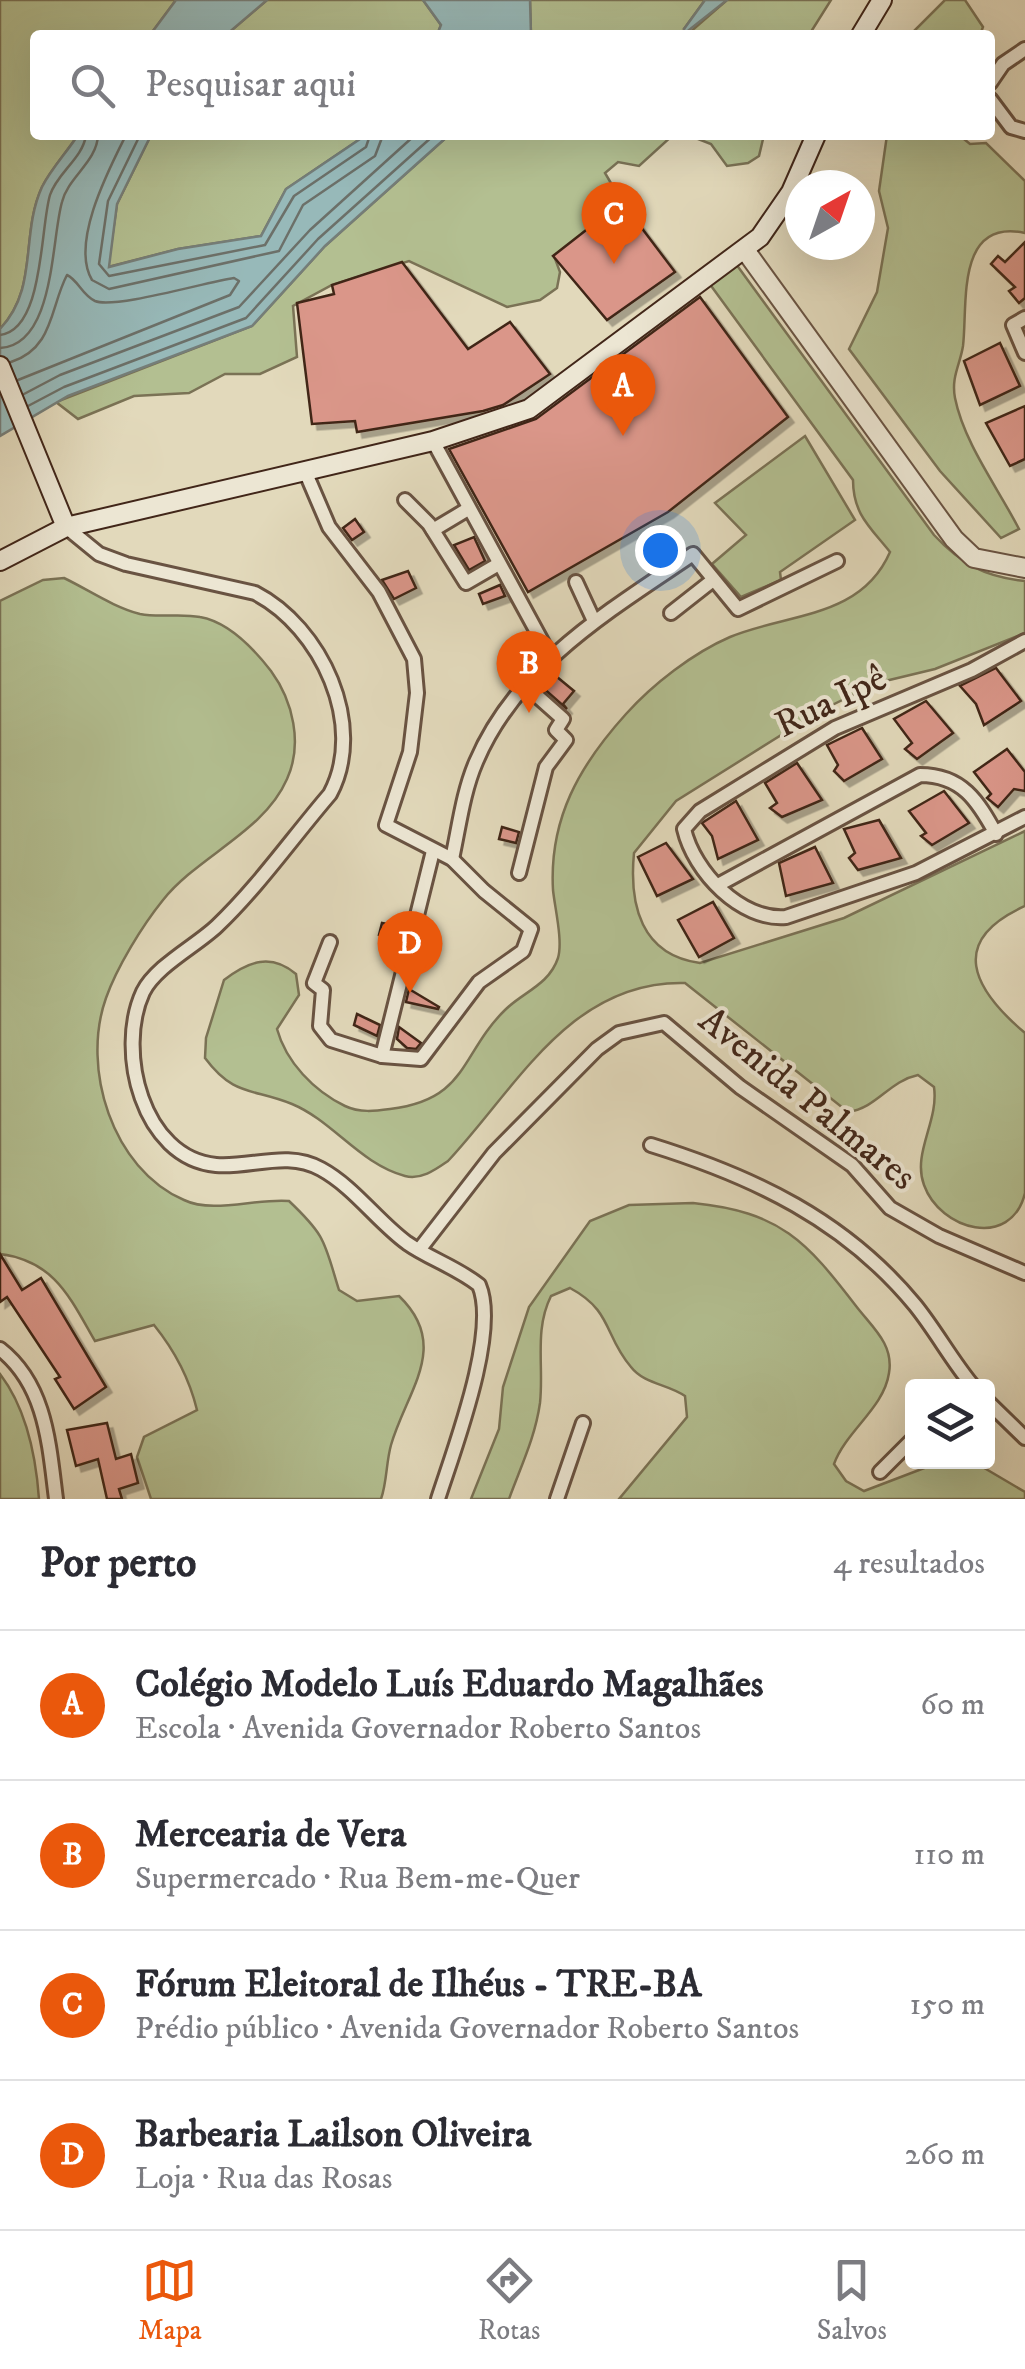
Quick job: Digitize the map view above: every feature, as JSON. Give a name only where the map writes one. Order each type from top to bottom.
[{"type":"main road","points":[[864,30],[882,0]]},
{"type":"main road","points":[[0,561],[66,527],[433,441],[493,425],[528,409],[744,250],[778,215],[814,140]]},
{"type":"main road","points":[[744,250],[954,539],[974,558],[1025,568]]},
{"type":"main road","points":[[0,366],[34,441],[66,527]]},
{"type":"street","points":[[995,76],[1003,64],[1025,48]]},
{"type":"street","points":[[995,106],[1011,126],[1025,131]]},
{"type":"street","points":[[1025,318],[1013,325],[1025,352]]},
{"type":"street","points":[[433,441],[550,656]]},
{"type":"street","points":[[305,470],[329,527],[379,592],[414,659],[417,693],[410,752],[386,825],[452,859],[531,928],[523,951],[479,982],[421,1059],[382,1056],[331,1040],[320,1026],[323,990],[314,983],[330,942]]},
{"type":"street","points":[[405,500],[432,530],[466,583],[498,565]]},
{"type":"street","points":[[432,530],[468,509]]},
{"type":"street","points":[[66,527],[99,554],[126,564],[255,593],[274,603],[321,658],[344,732],[340,776],[330,794],[218,925],[144,990],[134,1046],[139,1088],[151,1122],[206,1162],[280,1160],[318,1167],[419,1250],[464,1274],[484,1296],[485,1320],[473,1382],[438,1499]]},
{"type":"street","points":[[452,859],[475,764],[494,726],[550,656],[594,621],[693,554],[738,609],[837,562]]},
{"type":"street","points":[[671,613],[713,580]]},
{"type":"street","points":[[576,582],[594,621]]},
{"type":"street","name":"Rua Ipê","points":[[718,885],[687,840],[684,829],[690,819],[752,776],[835,728],[972,670],[1025,641]]},
{"type":"street","points":[[519,873],[546,768],[566,741],[556,730],[563,719],[528,687]]},
{"type":"street","points":[[996,834],[977,800],[954,780],[920,775],[718,885],[754,914],[786,917],[916,872],[996,834],[1025,817]]},
{"type":"street","points":[[382,1056],[433,851]]},
{"type":"street","name":"Avenida Palmares","points":[[419,1250],[494,1153],[597,1049],[619,1033],[647,1023],[664,1023],[740,1087],[852,1165],[890,1208],[939,1236],[1025,1273]]},
{"type":"street","points":[[652,1145],[722,1167],[782,1194],[888,1276],[916,1306],[966,1379]]},
{"type":"street","points":[[0,1349],[29,1377],[40,1406],[56,1499]]},
{"type":"street","points":[[995,1409],[1025,1438]]},
{"type":"street","points":[[557,1499],[583,1422]]},
{"type":"street","points":[[880,1472],[905,1447]]},
{"type":"green space","points":[[0,0],[176,0],[154,30],[30,30],[30,140],[74,140],[42,187],[35,205],[20,296],[0,329]]},
{"type":"green space","points":[[267,0],[423,0],[441,25],[439,30],[232,30]]},
{"type":"green space","points":[[530,0],[705,0],[685,30],[531,30]]},
{"type":"green space","points":[[727,0],[831,0],[812,30],[693,30]]},
{"type":"green space","points":[[945,0],[965,0],[983,27],[982,30],[915,30]]},
{"type":"green space","points":[[149,140],[359,140],[286,189],[261,236],[178,249],[108,267],[117,204]]},
{"type":"green space","points":[[443,140],[668,140],[639,166],[618,162],[605,173],[622,202],[554,256],[560,272],[557,288],[540,300],[507,307],[409,261],[332,285],[293,306],[297,357],[260,374],[225,374],[189,393],[134,396],[78,419],[56,402],[252,326],[325,246]]},
{"type":"green space","points":[[701,140],[763,140],[759,156],[748,163],[727,166],[711,144]]},
{"type":"green space","points":[[886,140],[986,143],[1025,181],[1025,233],[1002,232],[986,239],[970,268],[963,346],[954,384],[966,432],[1019,529],[1001,538],[940,471],[849,349],[877,292],[888,228],[879,191]]},
{"type":"green space","points":[[736,264],[934,535],[975,567],[1025,581],[1025,633],[935,669],[877,683],[818,712],[676,801],[634,853],[637,909],[652,938],[664,950],[700,963],[844,918],[1025,831],[1025,906],[1000,920],[985,934],[977,950],[976,966],[982,983],[992,1000],[1025,1033],[1025,1193],[1017,1211],[1006,1222],[991,1227],[959,1222],[932,1201],[924,1185],[921,1161],[933,1112],[934,1087],[918,1075],[848,1112],[685,983],[645,987],[610,999],[578,1018],[523,1071],[448,1161],[417,1177],[405,1176],[374,1162],[307,1111],[235,1085],[205,1058],[206,1038],[224,980],[251,964],[278,963],[296,974],[299,995],[277,1029],[281,1041],[294,1064],[323,1092],[345,1106],[368,1111],[415,1104],[435,1096],[460,1073],[505,1010],[542,982],[554,967],[560,943],[553,890],[556,840],[570,795],[609,734],[648,692],[702,652],[752,629],[842,602],[877,574],[890,552],[859,511],[853,480],[709,283]]},
{"type":"green space","points":[[805,436],[855,520],[780,572],[781,580],[741,597],[712,564],[746,535],[715,503]]},
{"type":"green space","points":[[64,578],[140,614],[192,616],[221,624],[264,663],[279,683],[290,709],[295,737],[292,766],[277,798],[247,829],[177,884],[139,934],[117,973],[99,1026],[101,1085],[121,1141],[159,1185],[184,1200],[208,1206],[289,1201],[323,1241],[339,1290],[357,1301],[399,1296],[414,1315],[422,1333],[421,1369],[391,1445],[381,1499],[151,1499],[137,1457],[144,1437],[197,1410],[175,1355],[154,1325],[95,1341],[68,1296],[48,1273],[35,1264],[0,1254],[0,601],[43,580]]},
{"type":"green space","points":[[693,1203],[723,1207],[770,1222],[806,1247],[875,1329],[888,1353],[889,1373],[880,1397],[834,1464],[846,1481],[864,1491],[922,1469],[986,1469],[1025,1492],[1025,1499],[619,1499],[687,1417],[685,1396],[636,1373],[622,1356],[601,1315],[570,1288],[551,1296],[546,1309],[541,1335],[538,1416],[509,1499],[471,1499],[499,1429],[503,1387],[529,1307],[590,1221],[629,1205]]},
{"type":"green space","points":[[0,1374],[17,1402],[28,1434],[39,1499],[0,1499]]},
{"type":"water","points":[[176,0],[267,0],[232,30],[154,30]]},
{"type":"water","points":[[423,0],[530,0],[531,30],[439,30],[441,25]]},
{"type":"water","points":[[705,0],[727,0],[689,30],[684,29]]},
{"type":"water","points":[[74,140],[149,140],[117,204],[109,267],[178,249],[261,236],[286,189],[359,140],[443,140],[325,246],[252,326],[68,396],[0,436],[0,329],[20,296],[35,205],[50,174]]},
{"type":"building","points":[[622,202],[675,272],[607,320],[553,256]]},
{"type":"building","points":[[1025,242],[1025,298],[1019,303],[1009,291],[1015,287],[991,264],[998,256],[1005,262]]},
{"type":"building","points":[[402,262],[468,349],[510,322],[550,374],[503,405],[483,411],[357,432],[355,421],[312,424],[297,303],[334,294],[332,285]]},
{"type":"building","points":[[700,297],[788,417],[668,512],[528,592],[449,449],[536,419]]},
{"type":"building","points":[[1000,343],[1020,386],[980,405],[964,361]]},
{"type":"building","points":[[1025,406],[1025,459],[1010,466],[986,423]]},
{"type":"building","points":[[355,519],[364,532],[352,540],[343,528]]},
{"type":"building","points":[[474,537],[485,561],[469,570],[454,545]]},
{"type":"building","points":[[408,571],[416,588],[394,599],[382,580]]},
{"type":"building","points":[[500,585],[505,596],[483,604],[479,594]]},
{"type":"building","points":[[996,668],[1021,701],[984,725],[976,704],[960,686]]},
{"type":"building","points":[[551,672],[574,691],[563,704],[567,709],[542,687]]},
{"type":"building","points":[[926,701],[953,733],[917,759],[905,749],[912,743],[894,719]]},
{"type":"building","points":[[862,728],[882,759],[844,781],[834,771],[838,765],[827,745]]},
{"type":"building","points":[[1007,749],[1025,772],[1025,791],[1014,789],[998,807],[987,798],[991,794],[974,772]]},
{"type":"building","points":[[797,763],[822,800],[782,817],[770,808],[777,803],[765,783]]},
{"type":"building","points":[[944,791],[969,823],[932,845],[921,836],[926,833],[909,811]]},
{"type":"building","points":[[736,801],[758,840],[718,859],[712,836],[702,823]]},
{"type":"building","points":[[879,820],[901,858],[858,870],[849,858],[855,853],[844,829]]},
{"type":"building","points":[[502,827],[519,832],[516,843],[499,839]]},
{"type":"building","points":[[666,843],[693,879],[657,896],[638,857]]},
{"type":"building","points":[[815,847],[833,883],[786,896],[779,863]]},
{"type":"building","points":[[713,902],[734,938],[699,957],[678,920]]},
{"type":"building","points":[[382,923],[404,927],[400,941],[379,935]]},
{"type":"building","points":[[409,989],[439,1007],[438,1009],[406,1002]]},
{"type":"building","points":[[357,1014],[380,1025],[377,1036],[354,1025]]},
{"type":"building","points":[[399,1027],[421,1043],[416,1049],[407,1048],[397,1039]]},
{"type":"building","points":[[0,1254],[22,1290],[41,1278],[106,1387],[74,1409],[55,1379],[60,1377],[7,1297],[0,1302]]},
{"type":"building","points":[[107,1423],[116,1459],[131,1454],[138,1483],[119,1489],[122,1499],[107,1499],[98,1459],[76,1466],[67,1430]]},
{"type":"place","name":"Fórum Eleitoral de Ilhéus - TRE-BA","points":[[614,264]]},
{"type":"place","name":"Colégio Modelo Luís Eduardo Magalhães","points":[[623,436]]},
{"type":"place","name":"Mercearia de Vera","points":[[529,713]]},
{"type":"place","name":"Barbearia Lailson Oliveira","points":[[410,993]]}]
